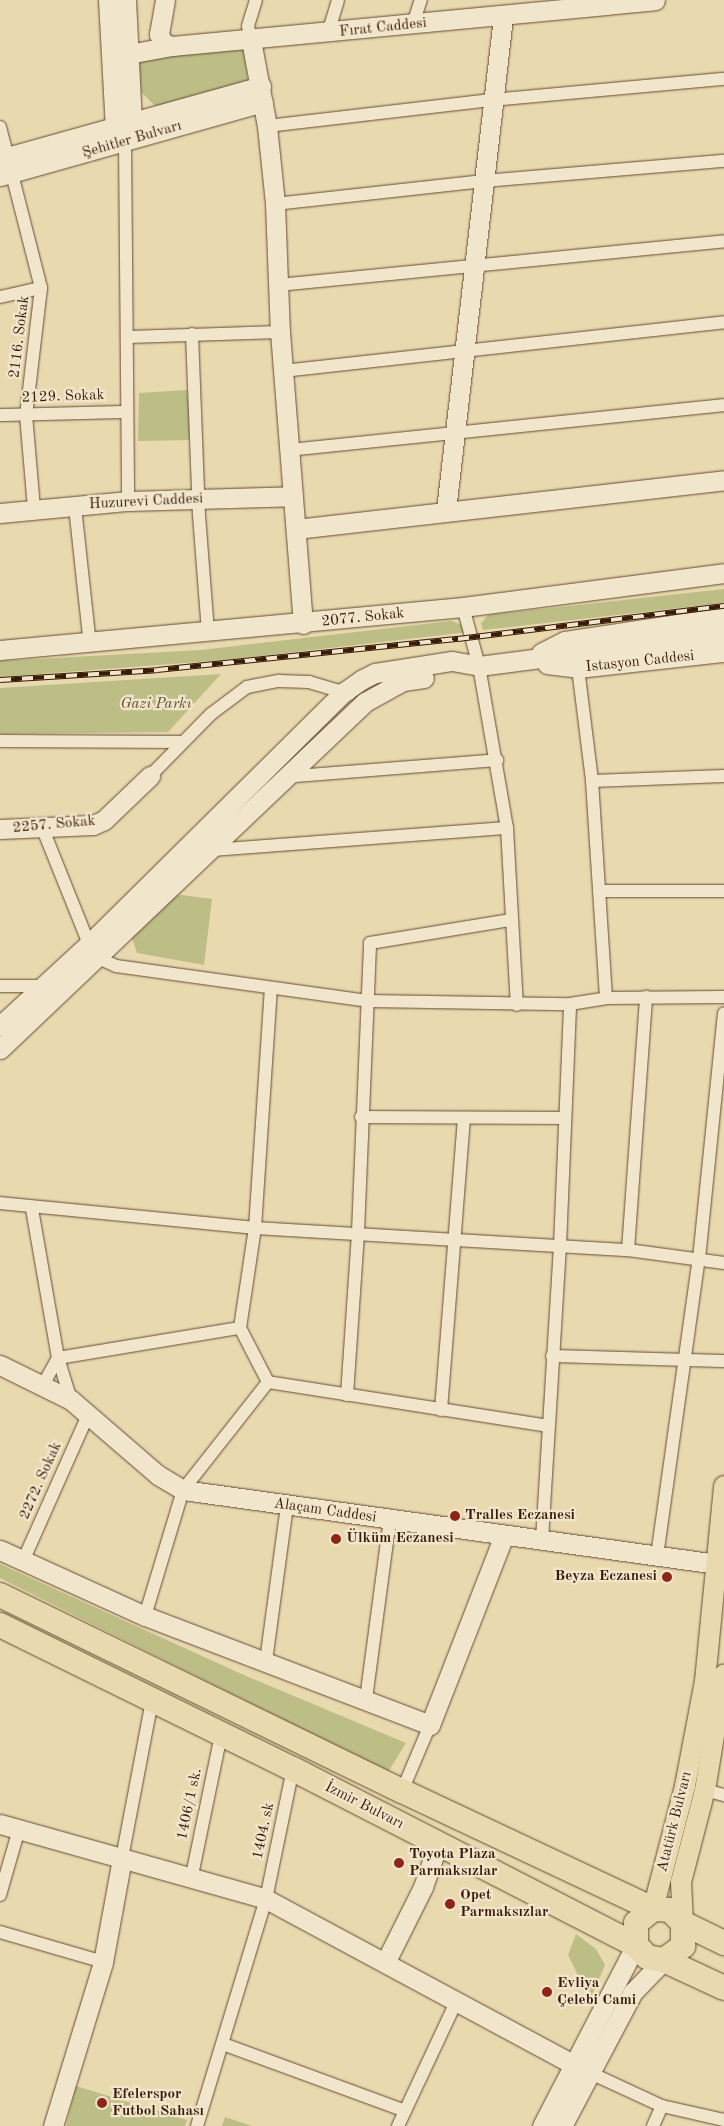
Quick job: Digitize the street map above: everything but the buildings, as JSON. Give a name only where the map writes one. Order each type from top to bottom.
[{"type":"highway","name":"İzmir Bulvarı","points":[[0,1595],[402,1791],[653,1909],[670,1910],[683,1923],[724,1944]]},
{"type":"highway","name":"İzmir Bulvarı","points":[[0,1625],[293,1769],[636,1945],[647,1957],[664,1960],[724,1988]]},
{"type":"highway","points":[[636,1945],[636,1923],[653,1909]]},
{"type":"highway","name":"Atatürk Bulvarı","points":[[664,1960],[683,1946],[683,1923]]},
{"type":"main road","name":"Atatürk Bulvarı","points":[[653,1909],[694,1741],[705,1681],[721,1565],[724,1486]]},
{"type":"main road","name":"Atatürk Bulvarı","points":[[683,1923],[680,1882],[714,1792],[724,1676]]},
{"type":"street","points":[[108,0],[120,57],[124,132],[129,337],[126,412],[128,501]]},
{"type":"street","points":[[120,57],[126,0]]},
{"type":"street","points":[[165,0],[159,34],[163,43],[172,46]]},
{"type":"street","points":[[256,0],[248,26],[267,126],[275,204],[280,332],[303,624]]},
{"type":"street","points":[[328,33],[338,0]]},
{"type":"street","points":[[413,24],[421,0]]},
{"type":"street","name":"Fırat Caddesi","points":[[120,57],[172,46],[413,24],[506,8],[655,0]]},
{"type":"street","points":[[446,510],[453,433],[476,267],[492,100],[506,8]]},
{"type":"street","points":[[267,126],[492,100],[724,79]]},
{"type":"street","name":"Şehitler Bulvarı","points":[[5,166],[262,94]]},
{"type":"street","name":"2116. Sokak","points":[[0,127],[5,166],[41,288],[26,415],[34,509]]},
{"type":"street","points":[[275,204],[484,181],[724,161]]},
{"type":"street","points":[[279,285],[724,241]]},
{"type":"street","points":[[0,297],[41,288]]},
{"type":"street","points":[[283,371],[724,322]]},
{"type":"street","points":[[129,337],[280,332]]},
{"type":"street","points":[[192,334],[199,499],[208,632]]},
{"type":"street","points":[[290,450],[724,405]]},
{"type":"street","name":"2129. Sokak","points":[[0,415],[126,412]]},
{"type":"street","points":[[296,529],[446,510],[724,480]]},
{"type":"street","name":"Huzurevi Caddesi","points":[[0,513],[128,501],[292,496]]},
{"type":"street","points":[[75,507],[90,644]]},
{"type":"street","name":"2077. Sokak","points":[[0,650],[90,644],[463,607],[724,573]]},
{"type":"street","points":[[463,607],[479,666],[497,760],[507,828],[510,920],[517,1005]]},
{"type":"street","points":[[526,660],[565,641],[724,617]]},
{"type":"street","points":[[0,1026],[42,986],[93,951],[212,850],[283,777],[365,702],[403,681],[460,673],[479,666],[724,634]]},
{"type":"street","name":"Istasyon Caddesi","points":[[526,660],[578,668],[724,652]]},
{"type":"street","points":[[0,1049],[62,990],[93,951],[344,692],[375,673],[452,661],[479,666]]},
{"type":"street","points":[[578,668],[592,781],[606,998]]},
{"type":"street","points":[[150,776],[224,702],[247,687],[279,681],[310,682],[344,692],[365,702]]},
{"type":"street","points":[[0,741],[182,742]]},
{"type":"street","points":[[283,777],[497,760]]},
{"type":"street","name":"2257. Sokak","points":[[0,829],[93,825],[104,820],[150,776]]},
{"type":"street","points":[[592,781],[724,776]]},
{"type":"street","points":[[42,827],[93,951],[116,966],[271,990],[368,1001],[517,1005],[570,1004],[606,998],[724,997]]},
{"type":"street","points":[[212,850],[507,828]]},
{"type":"street","points":[[599,891],[724,891]]},
{"type":"street","points":[[347,1395],[358,1232],[361,1117],[370,943],[510,920]]},
{"type":"street","points":[[0,986],[42,986],[62,990]]},
{"type":"street","points":[[268,1382],[240,1328],[255,1228],[271,990]]},
{"type":"street","points":[[628,1250],[646,997]]},
{"type":"street","points":[[542,1540],[560,1246],[570,1004]]},
{"type":"street","points":[[657,1556],[699,1259],[724,1013]]},
{"type":"street","points":[[361,1117],[564,1118]]},
{"type":"street","points":[[441,1410],[464,1119]]},
{"type":"street","points":[[0,1203],[32,1209],[255,1228],[358,1232],[628,1250],[724,1263]]},
{"type":"street","points":[[32,1209],[58,1358],[71,1400]]},
{"type":"street","points":[[58,1358],[240,1328]]},
{"type":"street","points":[[552,1356],[724,1361]]},
{"type":"street","points":[[43,1385],[58,1358]]},
{"type":"street","name":"Alaçam Caddesi","points":[[0,1365],[71,1400],[158,1475],[183,1490],[721,1565]]},
{"type":"street","points":[[268,1382],[548,1426]]},
{"type":"street","points":[[145,1616],[183,1490],[268,1382]]},
{"type":"street","name":"2272. Sokak","points":[[23,1561],[88,1415]]},
{"type":"street","points":[[266,1661],[287,1506]]},
{"type":"street","points":[[366,1698],[390,1520]]},
{"type":"street","points":[[402,1791],[430,1725],[504,1535]]},
{"type":"street","points":[[0,1550],[145,1616],[366,1698],[430,1725]]},
{"type":"street","points":[[54,2126],[102,1962],[152,1700]]},
{"type":"street","name":"1406/1 sk.","points":[[191,1880],[222,1735]]},
{"type":"street","name":"1404. sk","points":[[197,2126],[266,1899],[293,1769]]},
{"type":"street","points":[[0,1824],[122,1858],[191,1880],[266,1899],[386,1961],[590,2073],[662,2106],[724,2120]]},
{"type":"street","points":[[0,1895],[19,1829]]},
{"type":"street","points":[[386,1961],[423,1887],[438,1844]]},
{"type":"street","points":[[0,1932],[102,1962]]},
{"type":"street","points":[[542,2126],[636,1945]]},
{"type":"street","name":"Atatürk Bulvarı","points":[[562,2126],[633,1992],[664,1960]]},
{"type":"street","points":[[398,2126],[457,2000]]},
{"type":"street","points":[[223,2044],[405,2111]]},
{"type":"street","points":[[653,2126],[662,2106]]},
{"type":"green space","points":[[241,44],[244,49],[248,84],[167,107],[154,105],[142,93],[136,58]]},
{"type":"green space","points":[[187,390],[192,440],[138,441],[139,393]]},
{"type":"green space","points":[[724,589],[724,603],[483,630],[481,623],[488,615]]},
{"type":"green space","points":[[451,621],[468,627],[469,632],[225,660],[0,677],[0,661],[201,650]]},
{"type":"green space","name":"Gazi Parkı","points":[[221,674],[168,732],[0,734],[0,688]]},
{"type":"green space","points":[[182,895],[212,899],[204,965],[137,953],[132,938],[137,927],[172,896]]},
{"type":"green space","points":[[0,1564],[246,1676],[406,1743],[388,1772],[0,1578]]},
{"type":"green space","points":[[576,1934],[596,1949],[605,1965],[590,2000],[568,1955]]},
{"type":"green space","name":"Efelerspor Futbol Sahası","points":[[76,2086],[187,2120],[185,2126],[66,2126]]},
{"type":"green space","points":[[225,2117],[252,2126],[222,2126]]},
{"type":"railway","points":[[0,680],[157,670],[458,639],[724,606]]},
{"type":"place","name":"Tralles Eczanesi","points":[[455,1516]]},
{"type":"place","name":"Ülküm Eczanesi","points":[[336,1539]]},
{"type":"place","name":"Beyza Eczanesi","points":[[667,1577]]},
{"type":"place","name":"Toyota Plaza Parmaksızlar","points":[[399,1863]]},
{"type":"place","name":"Opet Parmaksızlar","points":[[450,1904]]},
{"type":"place","name":"Evliya Çelebi Cami","points":[[547,1992]]},
{"type":"place","name":"Efelerspor Futbol Sahası","points":[[102,2103]]}]
